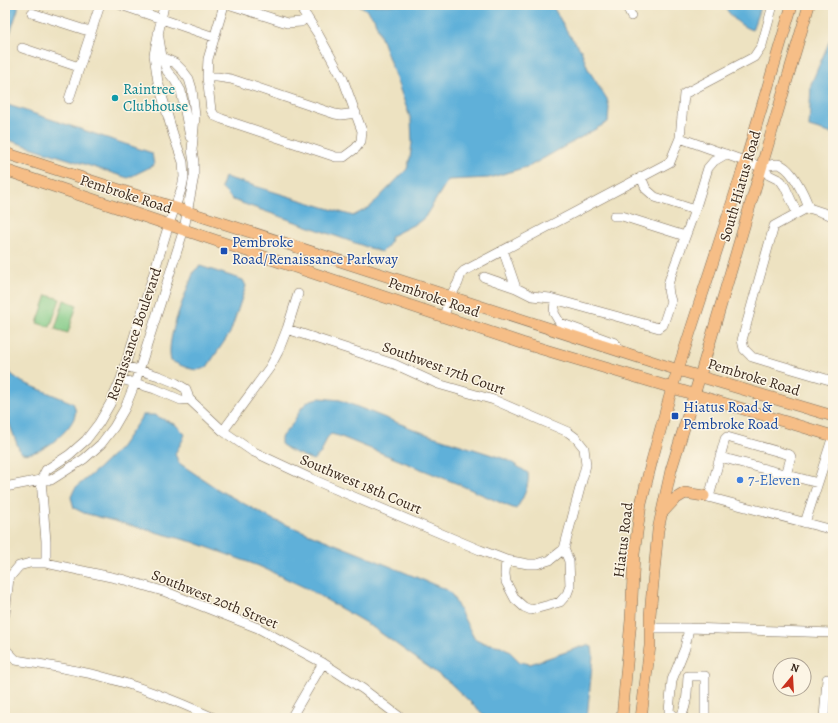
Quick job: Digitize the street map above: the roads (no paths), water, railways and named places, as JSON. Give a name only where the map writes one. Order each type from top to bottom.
[{"type":"main road","name":"South Hiatus Road","points":[[678,370],[746,160],[792,5]]},
{"type":"main road","name":"South Hiatus Road","points":[[700,376],[809,5]]},
{"type":"main road","name":"Pembroke Road","points":[[5,153],[187,210],[450,297],[678,370],[833,416]]},
{"type":"main road","name":"Pembroke Road","points":[[5,170],[522,342],[833,436]]},
{"type":"main road","name":"Hiatus Road","points":[[622,718],[631,620],[634,554],[641,504],[678,370]]},
{"type":"main road","points":[[641,718],[650,646],[650,628],[661,515],[672,470],[700,376]]},
{"type":"main road","points":[[661,515],[675,499],[685,493],[706,497]]},
{"type":"street","points":[[69,99],[100,5]]},
{"type":"street","points":[[121,5],[214,37]]},
{"type":"street","name":"Renaissance Boulevard","points":[[41,480],[46,470],[69,455],[86,440],[99,423],[110,404],[121,379],[184,177],[184,166],[158,82],[154,55],[160,18],[164,5]]},
{"type":"street","points":[[224,5],[208,59],[207,77],[211,110],[215,116],[329,155],[344,157],[356,148],[361,140],[362,131],[344,79],[299,5]]},
{"type":"street","points":[[231,5],[287,23],[301,22],[307,17]]},
{"type":"street","points":[[626,5],[631,16]]},
{"type":"street","points":[[444,316],[450,297],[458,284],[461,274],[464,271],[670,162],[680,138],[684,94],[754,57],[762,45],[773,5]]},
{"type":"street","points":[[32,13],[91,31]]},
{"type":"street","points":[[158,32],[162,57],[168,71],[181,91],[192,150]]},
{"type":"street","points":[[22,48],[79,66]]},
{"type":"street","points":[[162,57],[175,63],[183,71],[190,84],[195,116],[192,150]]},
{"type":"street","points":[[207,77],[231,79],[335,114],[341,115],[356,113]]},
{"type":"street","points":[[158,82],[168,85],[176,83]]},
{"type":"street","points":[[680,138],[746,160],[761,167],[769,176],[781,181],[804,210],[833,216]]},
{"type":"street","name":"Renaissance Boulevard","points":[[5,487],[41,480],[51,480],[84,459],[101,444],[114,427],[125,408],[135,383],[184,229],[194,176],[192,150]]},
{"type":"street","points":[[484,277],[516,288],[532,296],[600,311],[659,328],[663,324],[672,300],[668,294],[668,286],[708,168],[714,161],[726,154]]},
{"type":"street","points":[[761,167],[777,164],[786,168],[806,198],[804,210]]},
{"type":"street","points":[[641,177],[646,190],[655,197],[695,210]]},
{"type":"street","points":[[804,210],[774,226],[742,340],[744,350],[752,357],[833,381]]},
{"type":"street","points":[[614,216],[622,216],[685,236]]},
{"type":"street","points":[[503,250],[516,288]]},
{"type":"street","points":[[150,285],[164,290]]},
{"type":"street","points":[[223,431],[270,367],[287,329],[298,294]]},
{"type":"street","points":[[555,300],[554,313],[560,323],[615,343],[619,350]]},
{"type":"street","name":"Southwest 17th Court","points":[[287,329],[394,364],[438,384],[494,400],[568,432],[576,438],[584,448],[586,465],[564,549]]},
{"type":"street","name":"Southwest 18th Court","points":[[125,366],[176,383],[186,389],[189,399],[223,431],[252,452],[314,480],[506,560],[537,564],[550,560],[564,549]]},
{"type":"street","points":[[121,379],[154,389],[181,400],[189,399]]},
{"type":"street","points":[[805,522],[833,436]]},
{"type":"street","points":[[786,475],[791,457],[790,455],[727,437],[725,439],[706,497],[805,522],[833,527]]},
{"type":"street","points":[[720,456],[818,483]]},
{"type":"street","points":[[41,480],[46,541],[46,563]]},
{"type":"street","points":[[506,560],[506,582],[515,600],[531,610],[560,602],[566,594],[570,586],[570,561],[564,549]]},
{"type":"street","name":"Southwest 20th Street","points":[[5,614],[9,578],[19,566],[30,563],[46,563],[125,580],[166,592],[258,628],[323,663],[362,689],[401,718]]},
{"type":"street","points":[[650,628],[833,633]]},
{"type":"street","points":[[676,718],[669,711],[672,680],[685,648],[689,628]]},
{"type":"street","points":[[6,650],[16,660],[99,676],[124,683],[187,705],[214,718]]},
{"type":"street","points":[[291,718],[323,663]]},
{"type":"street","points":[[680,718],[684,711],[686,702],[688,676],[705,676],[705,718]]},
{"type":"street","points":[[824,718],[827,679]]},
{"type":"street","points":[[829,718],[833,715]]},
{"type":"water","points":[[5,5],[18,5],[18,9],[5,49]]},
{"type":"water","points":[[358,5],[552,5],[568,33],[581,50],[588,69],[607,99],[609,107],[608,122],[530,166],[489,178],[448,180],[425,217],[419,222],[391,236],[388,246],[381,252],[233,200],[221,188],[225,177],[353,216],[370,207],[407,169],[412,143],[411,120],[374,18],[364,8]]},
{"type":"water","points":[[723,5],[761,5],[752,30],[739,23],[732,17]]},
{"type":"water","points":[[833,33],[833,134],[809,127],[811,84]]},
{"type":"water","points":[[5,104],[152,153],[154,165],[128,178],[5,139]]},
{"type":"water","points":[[200,266],[243,280],[246,286],[230,333],[207,367],[198,370],[171,361],[170,351],[177,316],[194,271]]},
{"type":"water","points":[[5,361],[11,374],[22,382],[73,403],[75,407],[75,415],[72,421],[60,436],[44,448],[35,452],[27,454],[20,452],[5,412]]},
{"type":"water","points":[[320,398],[340,400],[426,434],[508,460],[528,473],[527,487],[523,496],[516,509],[458,484],[331,434],[327,438],[321,453],[313,460],[291,451],[281,444],[281,437],[291,426],[302,407],[310,400]]},
{"type":"water","points":[[143,415],[154,415],[176,425],[185,434],[175,454],[179,463],[219,490],[272,519],[447,590],[452,595],[474,638],[484,643],[501,646],[508,650],[520,662],[530,664],[587,645],[592,647],[593,655],[587,718],[487,718],[449,682],[371,626],[306,588],[259,566],[193,542],[84,513],[74,508],[71,497],[75,488],[120,448]]},
{"type":"place","name":"Raintree Clubhouse","points":[[115,98]]},
{"type":"place","name":"Pembroke Road/Renaissance Parkway","points":[[224,251]]},
{"type":"place","name":"Hiatus Road & Pembroke Road","points":[[675,416]]},
{"type":"place","name":"7-Eleven","points":[[740,480]]}]
